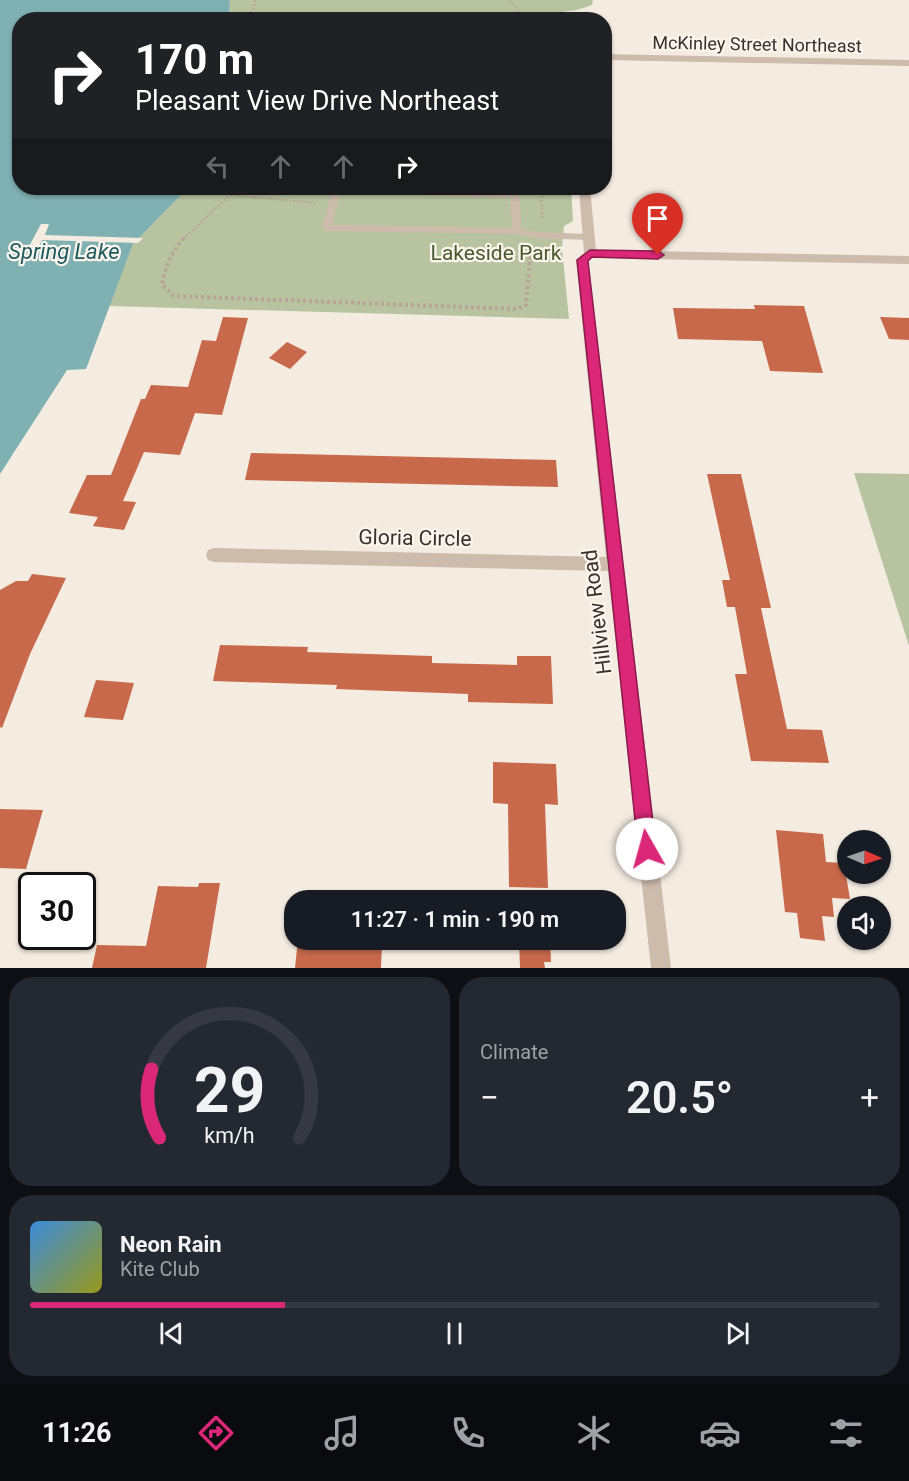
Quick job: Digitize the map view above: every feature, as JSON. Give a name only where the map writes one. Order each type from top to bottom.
[{"type":"street","name":"McKinley Street Northeast","points":[[612,57],[909,63]]},
{"type":"street","points":[[585,195],[589,245],[909,260]]},
{"type":"street","name":"Hillview Road","points":[[589,245],[582,260],[614,564],[661,968]]},
{"type":"street","name":"Gloria Circle","points":[[214,555],[614,564]]},
{"type":"lane","points":[[335,195],[327,228],[517,231],[589,245]]},
{"type":"lane","points":[[514,195],[517,231]]},
{"type":"path","points":[[333,204],[230,195],[182,237],[163,274],[162,285],[174,296],[184,297],[516,309],[526,304],[528,296],[528,259],[542,224],[541,195]]},
{"type":"green space","points":[[230,0],[593,0],[592,5],[561,12],[229,12]]},
{"type":"green space","name":"Lakeside Park","points":[[181,195],[571,195],[573,221],[564,226],[562,248],[569,319],[109,306],[133,244]]},
{"type":"green space","points":[[854,473],[909,474],[909,646]]},
{"type":"water","name":"Spring Lake","points":[[0,0],[230,0],[229,12],[12,12],[12,195],[181,195],[133,244],[86,369],[67,370],[0,474]]},
{"type":"pier","points":[[41,224],[49,224],[45,235],[143,238],[138,243],[42,240],[37,250],[27,250]]},
{"type":"building","points":[[754,305],[804,306],[823,373],[770,371],[762,341],[678,339],[673,308],[755,309]]},
{"type":"building","points":[[223,317],[248,318],[222,415],[195,413],[180,455],[144,452],[123,501],[136,502],[124,530],[93,526],[98,517],[69,513],[87,475],[111,475],[141,399],[145,399],[151,385],[188,387],[202,340],[216,341]]},
{"type":"building","points":[[880,317],[909,318],[909,340],[889,339]]},
{"type":"building","points":[[287,342],[307,352],[290,369],[269,358]]},
{"type":"building","points":[[251,453],[556,460],[558,487],[245,480]]},
{"type":"building","points":[[707,474],[741,474],[771,608],[761,608],[787,729],[822,730],[829,763],[751,761],[735,674],[747,674],[735,607],[727,607],[722,580],[730,580]]},
{"type":"building","points":[[32,574],[66,578],[30,654],[2,728],[0,727],[0,590],[16,581],[28,581]]},
{"type":"building","points":[[220,645],[308,647],[307,652],[432,656],[432,663],[517,665],[517,656],[551,656],[553,704],[468,702],[468,694],[336,689],[337,685],[213,681]]},
{"type":"building","points":[[96,680],[134,683],[123,720],[84,717]]},
{"type":"building","points":[[493,762],[556,764],[558,805],[545,804],[548,888],[509,887],[508,804],[493,803]]},
{"type":"building","points":[[0,809],[43,810],[26,869],[0,868]]},
{"type":"building","points":[[776,830],[823,834],[826,862],[837,863],[837,884],[848,884],[850,896],[832,898],[834,917],[822,916],[825,941],[800,938],[797,913],[785,912]]},
{"type":"building","points":[[199,883],[220,883],[206,968],[92,968],[97,945],[146,946],[158,886],[198,887]]},
{"type":"building","points":[[297,950],[382,950],[381,968],[295,968]]},
{"type":"building","points":[[519,950],[550,950],[551,962],[544,962],[545,968],[520,968]]},
{"type":"route","points":[[647,849],[582,260],[590,254],[658,255]]}]
